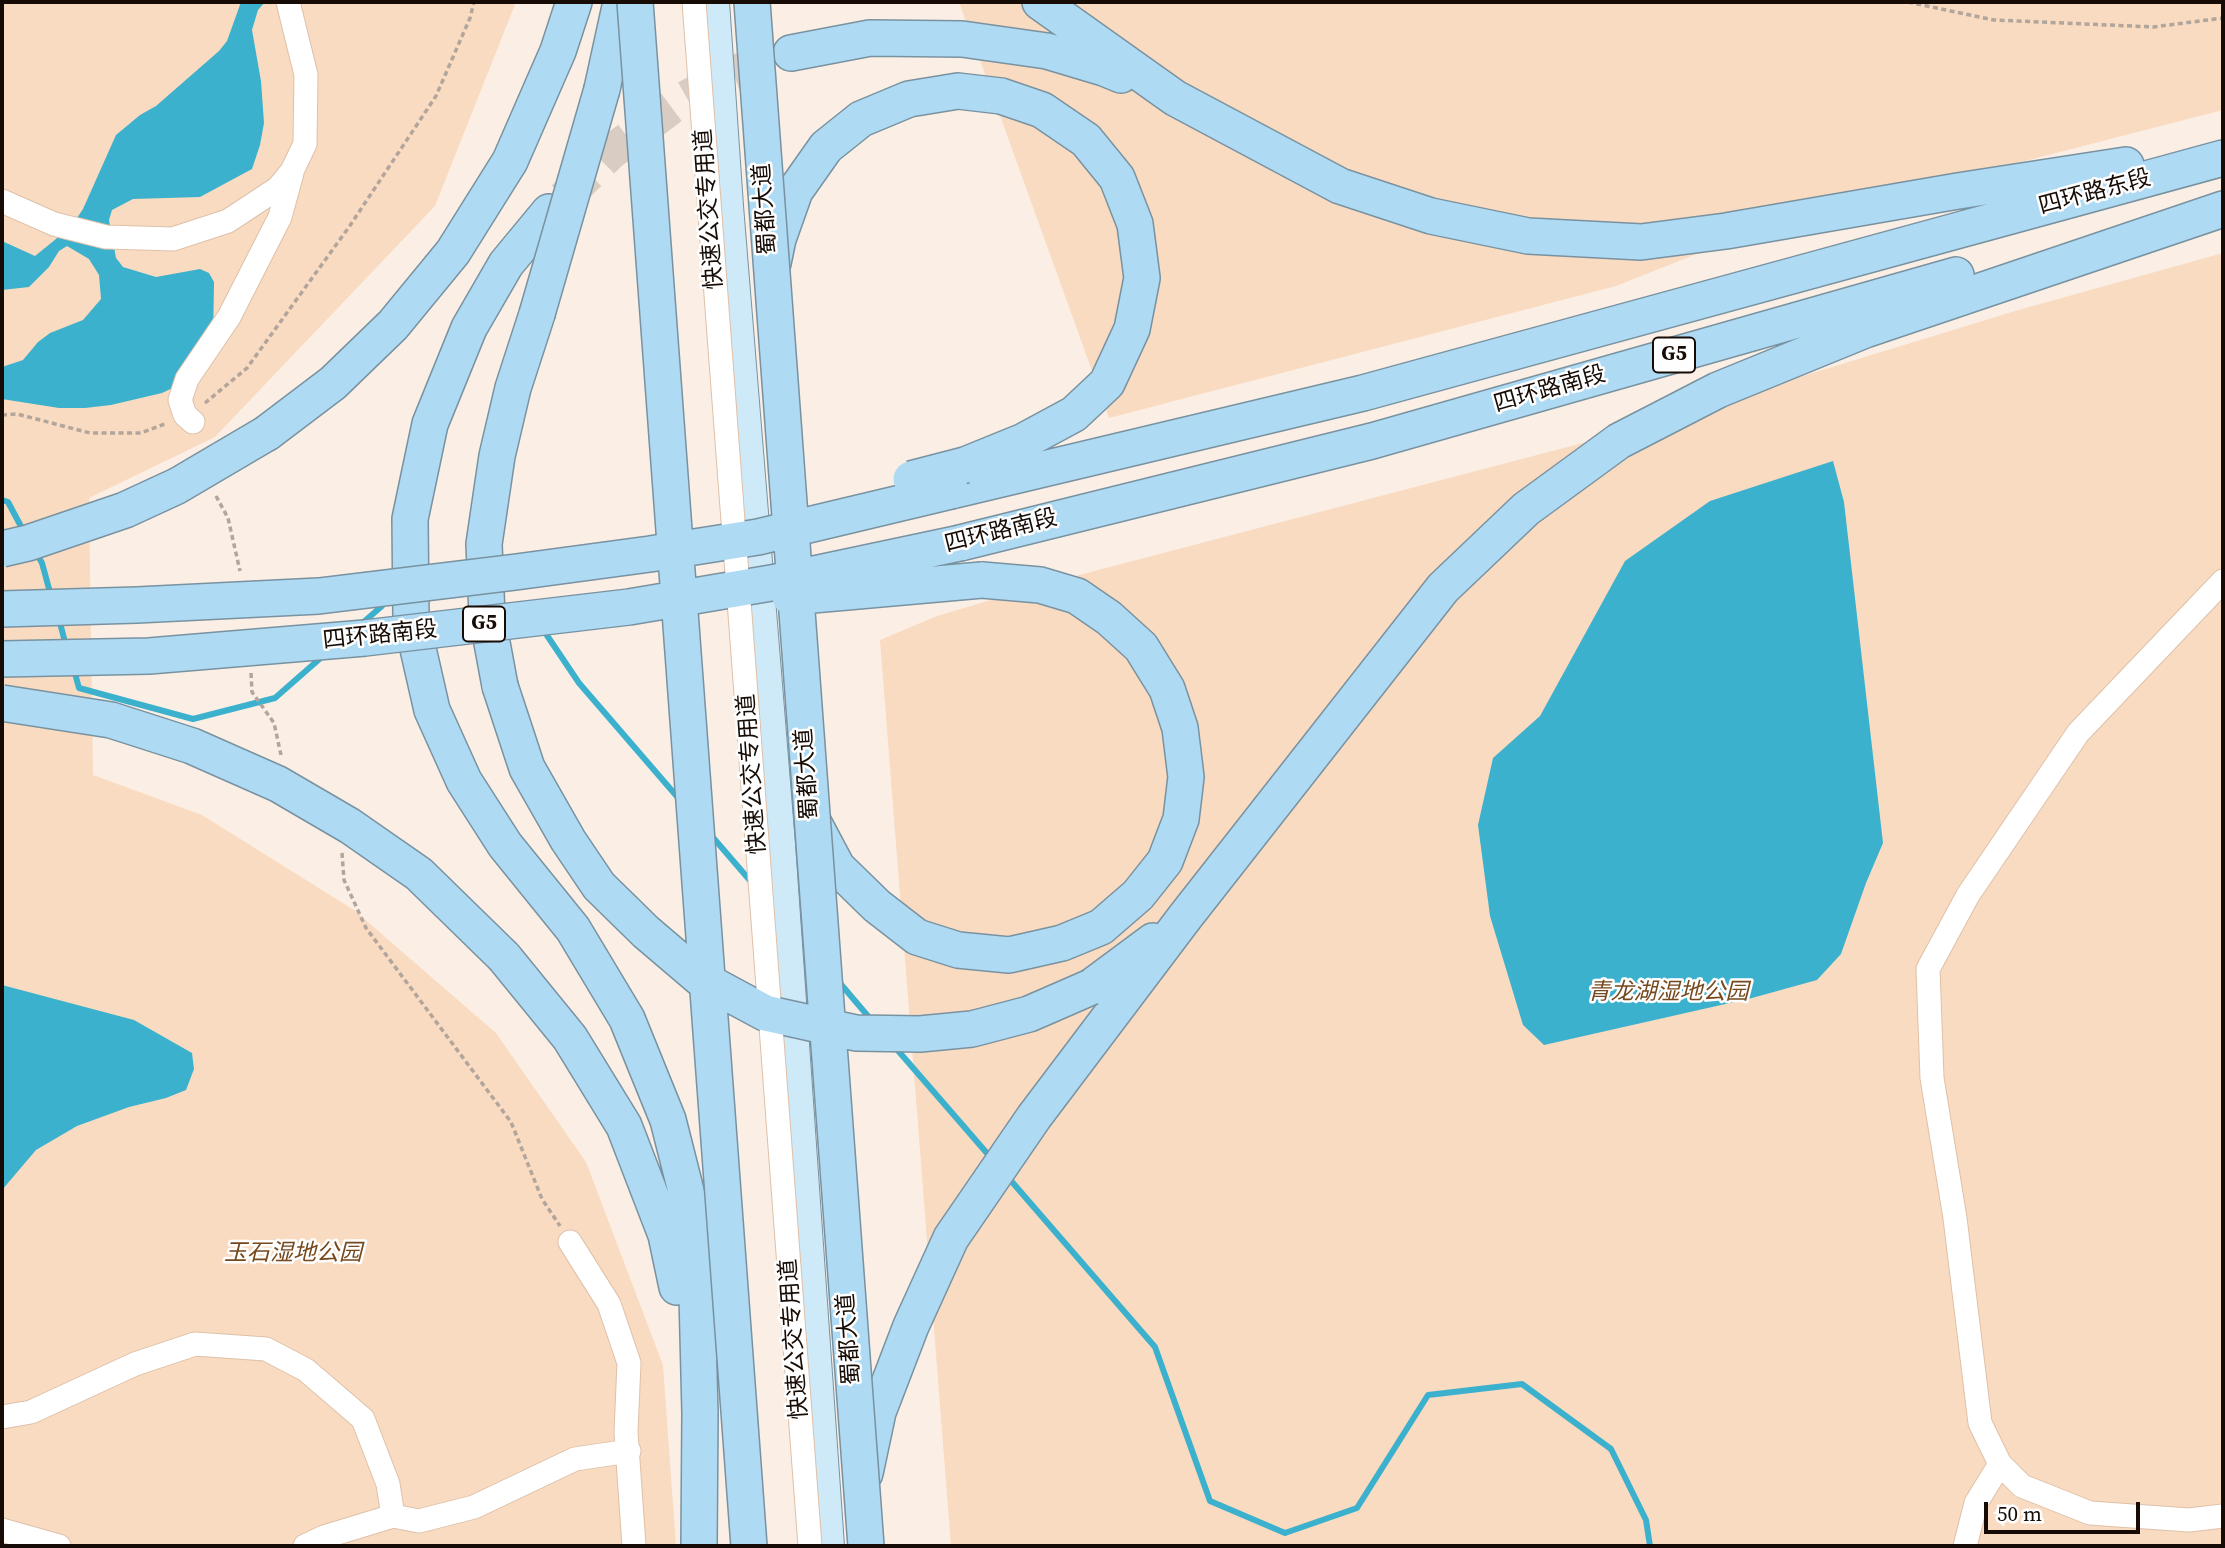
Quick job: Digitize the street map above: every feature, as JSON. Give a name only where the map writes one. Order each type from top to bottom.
[{"type":"highway","points":[[2,549],[28,543],[125,510],[177,486],[267,433],[333,383],[393,325],[453,252],[510,161],[558,51],[574,2]]},
{"type":"highway","points":[[621,2],[603,89],[513,388],[484,544],[486,616],[500,686],[527,768],[568,840],[599,886],[646,932],[700,978],[765,1013],[856,1033],[920,1034],[972,1028],[1029,1014],[1091,987],[1185,917]]},
{"type":"highway","points":[[635,2],[749,1546]]},
{"type":"highway","points":[[744,2],[848,1546]]},
{"type":"highway","name":"蜀都大道","points":[[751,2],[848,1546]]},
{"type":"highway","points":[[1040,2],[1175,98]]},
{"type":"highway","points":[[791,53],[870,38],[961,39],[1047,51],[1104,68],[1175,98],[1340,186],[1431,216],[1528,236],[1641,242],[1726,231],[1958,191],[2223,150]]},
{"type":"highway","points":[[765,305],[778,239],[795,191],[826,147],[861,119],[909,99],[958,91],[1001,96],[1042,110],[1086,140],[1117,178],[1135,224],[1142,278],[1132,329],[1107,383],[1074,414],[958,478]]},
{"type":"highway","name":"四环路东段","points":[[1966,229],[2223,158]]},
{"type":"highway","name":"四环路东段","points":[[1978,280],[2223,206]]},
{"type":"highway","points":[[549,212],[506,264],[469,328],[430,424],[410,519],[411,618],[432,710],[464,780],[505,845],[573,929],[587,951],[627,1019],[668,1120],[688,1199],[697,1296],[699,1546]]},
{"type":"highway","name":"四环路南段","points":[[2,609],[137,606],[319,596],[650,554],[758,537],[958,478],[1363,393],[1966,229]]},
{"type":"highway","points":[[848,1546],[878,1412],[911,1326],[951,1238],[1034,1117],[1185,917],[1443,587],[1527,509],[1619,441],[1718,390],[1978,280]]},
{"type":"highway","name":"四环路南段","points":[[2,659],[149,656],[352,639],[629,607],[771,583],[960,543],[1372,441],[1978,280]]},
{"type":"highway","points":[[629,607],[853,594],[982,580],[1040,586],[1077,596],[1109,618],[1141,647],[1167,689],[1180,728],[1186,777],[1181,819],[1165,861],[1138,895],[1101,927],[1062,943],[1009,955],[958,950],[917,937],[877,906],[837,867],[799,797]]},
{"type":"highway","points":[[2,703],[111,719],[192,746],[278,784],[350,826],[419,874],[504,957],[570,1038],[624,1126],[666,1235],[692,1358],[700,1413]]},
{"type":"main road","points":[[652,2],[684,468],[766,1546]]},
{"type":"main road","points":[[714,2],[780,844],[848,1546]]},
{"type":"street","points":[[2,201],[54,225],[106,237],[173,239],[228,221],[278,188],[292,170],[305,144],[306,75],[288,2]]},
{"type":"street","name":"快速公交专用道","points":[[694,2],[810,1546]]},
{"type":"street","points":[[189,419],[180,400],[187,379],[229,317],[280,217],[292,170]]},
{"type":"street","points":[[2223,581],[2078,733],[1968,895],[1928,969],[1932,1078],[1956,1230],[1980,1423],[2000,1464],[2022,1486],[2090,1513],[2189,1521],[2223,1516]]},
{"type":"street","points":[[570,1242],[610,1304],[629,1363],[626,1432],[634,1546]]},
{"type":"street","points":[[2,1417],[31,1412],[135,1364],[195,1344],[265,1349],[306,1370],[363,1419],[388,1485],[393,1516]]},
{"type":"street","points":[[305,1546],[324,1537],[393,1516],[419,1521],[474,1507],[575,1459],[629,1451]]},
{"type":"street","points":[[1965,1546],[1976,1503],[2000,1464]]},
{"type":"street","points":[[2,1530],[59,1546]]},
{"type":"path","points":[[2,415],[17,414],[90,433],[141,433],[189,419],[198,408],[247,368],[349,227],[436,96],[470,18],[474,2]]},
{"type":"path","points":[[1908,2],[1994,20],[2152,27],[2223,18]]},
{"type":"path","points":[[215,493],[228,517],[242,578]]},
{"type":"path","points":[[250,667],[252,692],[274,723],[282,761]]},
{"type":"path","points":[[341,845],[344,880],[366,928],[511,1122],[542,1199],[570,1242]]},
{"type":"green space","name":"玉石湿地公园","points":[[2,2],[516,2],[435,206],[215,437],[89,498],[93,775],[202,815],[354,910],[496,1033],[586,1162],[663,1365],[676,1546],[2,1546]]},
{"type":"green space","points":[[959,2],[2223,2],[2223,110],[1757,230],[1616,286],[1109,418]]},
{"type":"green space","name":"青龙湖湿地公园","points":[[2223,253],[2223,1546],[951,1546],[880,640],[937,616],[1045,584],[1594,440],[2015,311]]},
{"type":"water","points":[[241,2],[265,2],[258,10],[252,30],[261,81],[264,123],[252,169],[200,197],[133,199],[112,210],[109,220],[116,258],[123,267],[156,277],[200,269],[209,273],[214,282],[213,341],[177,386],[162,393],[85,408],[59,408],[2,399],[2,367],[23,360],[38,342],[50,333],[83,320],[101,299],[99,275],[89,259],[67,246],[59,251],[49,267],[29,287],[2,290],[2,241],[35,256],[77,218],[116,135],[140,115],[156,106],[219,51],[227,41]]},
{"type":"water","points":[[1833,461],[1844,502],[1883,843],[1841,954],[1817,980],[1752,998],[1544,1045],[1523,1025],[1490,916],[1478,825],[1493,758],[1540,716],[1625,561],[1710,501]]},
{"type":"water","points":[[2,985],[134,1020],[192,1053],[194,1069],[186,1090],[77,1126],[36,1150],[2,1190]]},
{"type":"waterway","points":[[2,500],[8,502],[24,532]]},
{"type":"waterway","points":[[36,553],[42,563],[51,596]]},
{"type":"waterway","points":[[359,626],[382,606]]},
{"type":"waterway","points":[[59,619],[66,646]]},
{"type":"waterway","points":[[542,628],[579,683],[680,800]]},
{"type":"waterway","points":[[74,670],[79,688],[193,719],[275,698],[324,655]]},
{"type":"waterway","points":[[710,834],[753,884]]},
{"type":"waterway","points":[[839,982],[873,1022]]},
{"type":"waterway","points":[[894,1046],[992,1159]]},
{"type":"waterway","points":[[1006,1175],[1155,1347],[1210,1501],[1285,1533],[1357,1508],[1428,1395],[1522,1384],[1611,1449],[1646,1520],[1650,1546]]},
{"type":"tunnel","points":[[564,198],[611,152],[674,105],[727,75],[791,53]]}]
